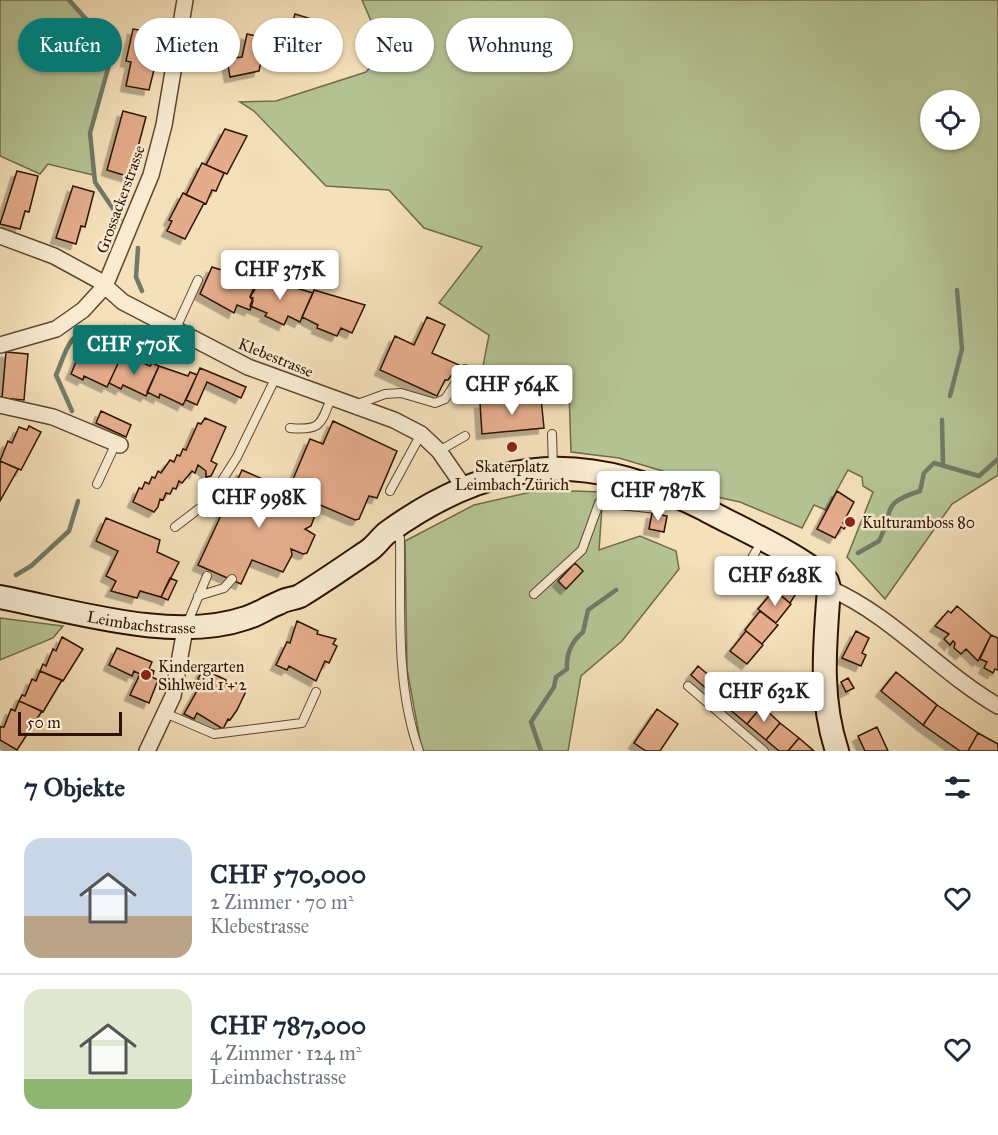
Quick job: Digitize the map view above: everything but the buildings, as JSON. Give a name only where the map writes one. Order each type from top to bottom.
[{"type":"street","name":"Grossackerstrasse","points":[[0,345],[56,330],[83,310],[105,286],[151,175],[164,125],[185,0]]},
{"type":"street","name":"Klebestrasse","points":[[0,236],[54,256],[105,286],[123,302],[173,335],[275,379],[394,420],[420,434],[439,451],[464,487]]},
{"type":"street","points":[[0,405],[53,417],[118,444]]},
{"type":"street","name":"Leimbachstrasse","points":[[0,597],[137,623],[185,629],[246,618],[280,602],[298,597],[370,550],[385,534],[427,506],[464,487],[508,473],[553,469],[611,473],[670,492],[802,563],[825,578],[830,588]]},
{"type":"street","points":[[837,751],[827,715],[823,675],[830,588],[871,609],[939,665],[998,706]]},
{"type":"street","points":[[147,751],[173,696],[185,629]]},
{"type":"lane","points":[[173,335],[198,280]]},
{"type":"lane","points":[[354,406],[385,394],[401,393],[435,403],[445,399],[465,369]]},
{"type":"lane","points":[[175,527],[209,501],[237,457],[275,379]]},
{"type":"lane","points":[[290,428],[305,429],[319,426],[325,418],[331,398]]},
{"type":"lane","points":[[390,491],[420,434]]},
{"type":"lane","points":[[552,434],[553,469]]},
{"type":"lane","points":[[439,451],[465,436]]},
{"type":"lane","points":[[97,484],[118,444]]},
{"type":"lane","points":[[534,594],[582,550],[599,503],[658,509],[670,492]]},
{"type":"lane","points":[[209,501],[224,508]]},
{"type":"lane","points":[[385,534],[400,538],[402,660],[409,709],[419,751]]},
{"type":"lane","points":[[734,589],[756,551]]},
{"type":"lane","points":[[185,629],[207,576]]},
{"type":"lane","points":[[198,596],[224,588],[232,579]]},
{"type":"lane","points":[[688,686],[764,751]]},
{"type":"lane","points":[[165,713],[214,734],[302,723],[316,692]]},
{"type":"green space","points":[[0,0],[69,0],[85,18],[18,18],[18,72],[107,72],[90,133],[93,175],[48,164],[40,174],[0,156]]},
{"type":"green space","points":[[362,0],[998,0],[998,475],[952,504],[885,599],[847,557],[873,492],[863,486],[862,477],[848,470],[826,510],[814,505],[802,528],[740,502],[717,497],[666,472],[619,458],[571,452],[569,391],[478,392],[489,335],[439,303],[482,247],[424,228],[389,190],[326,186],[254,111],[240,102],[276,101],[366,72],[434,72],[434,18],[370,18]]},
{"type":"green space","points":[[540,490],[603,492],[599,550],[640,536],[676,551],[679,569],[622,641],[581,676],[568,751],[422,751],[407,669],[405,541],[474,505]]},
{"type":"green space","points":[[0,618],[63,626],[53,638],[0,660]]},
{"type":"waterway","points":[[69,0],[95,29],[103,33],[111,58],[90,133],[95,182],[120,219]]},
{"type":"waterway","points":[[138,248],[136,277],[142,291]]},
{"type":"waterway","points":[[950,396],[962,349],[957,290]]},
{"type":"waterway","points":[[72,411],[56,375],[72,340],[84,334],[113,333],[125,327]]},
{"type":"waterway","points":[[942,420],[943,465]]},
{"type":"waterway","points":[[858,553],[879,541],[893,504],[920,491],[924,473],[934,463],[979,476],[998,459]]},
{"type":"waterway","points":[[16,575],[31,566],[69,531],[78,501]]},
{"type":"waterway","points":[[541,751],[531,722],[554,687],[556,677],[567,669],[570,649],[583,632],[588,610],[616,590]]},
{"type":"place","name":"Skaterplatz Leimbach Zürich","points":[[512,447]]},
{"type":"place","name":"Kulturamboss 80","points":[[850,522]]},
{"type":"place","name":"Kindergarten Sihlweid 1 + 2","points":[[146,675]]}]
